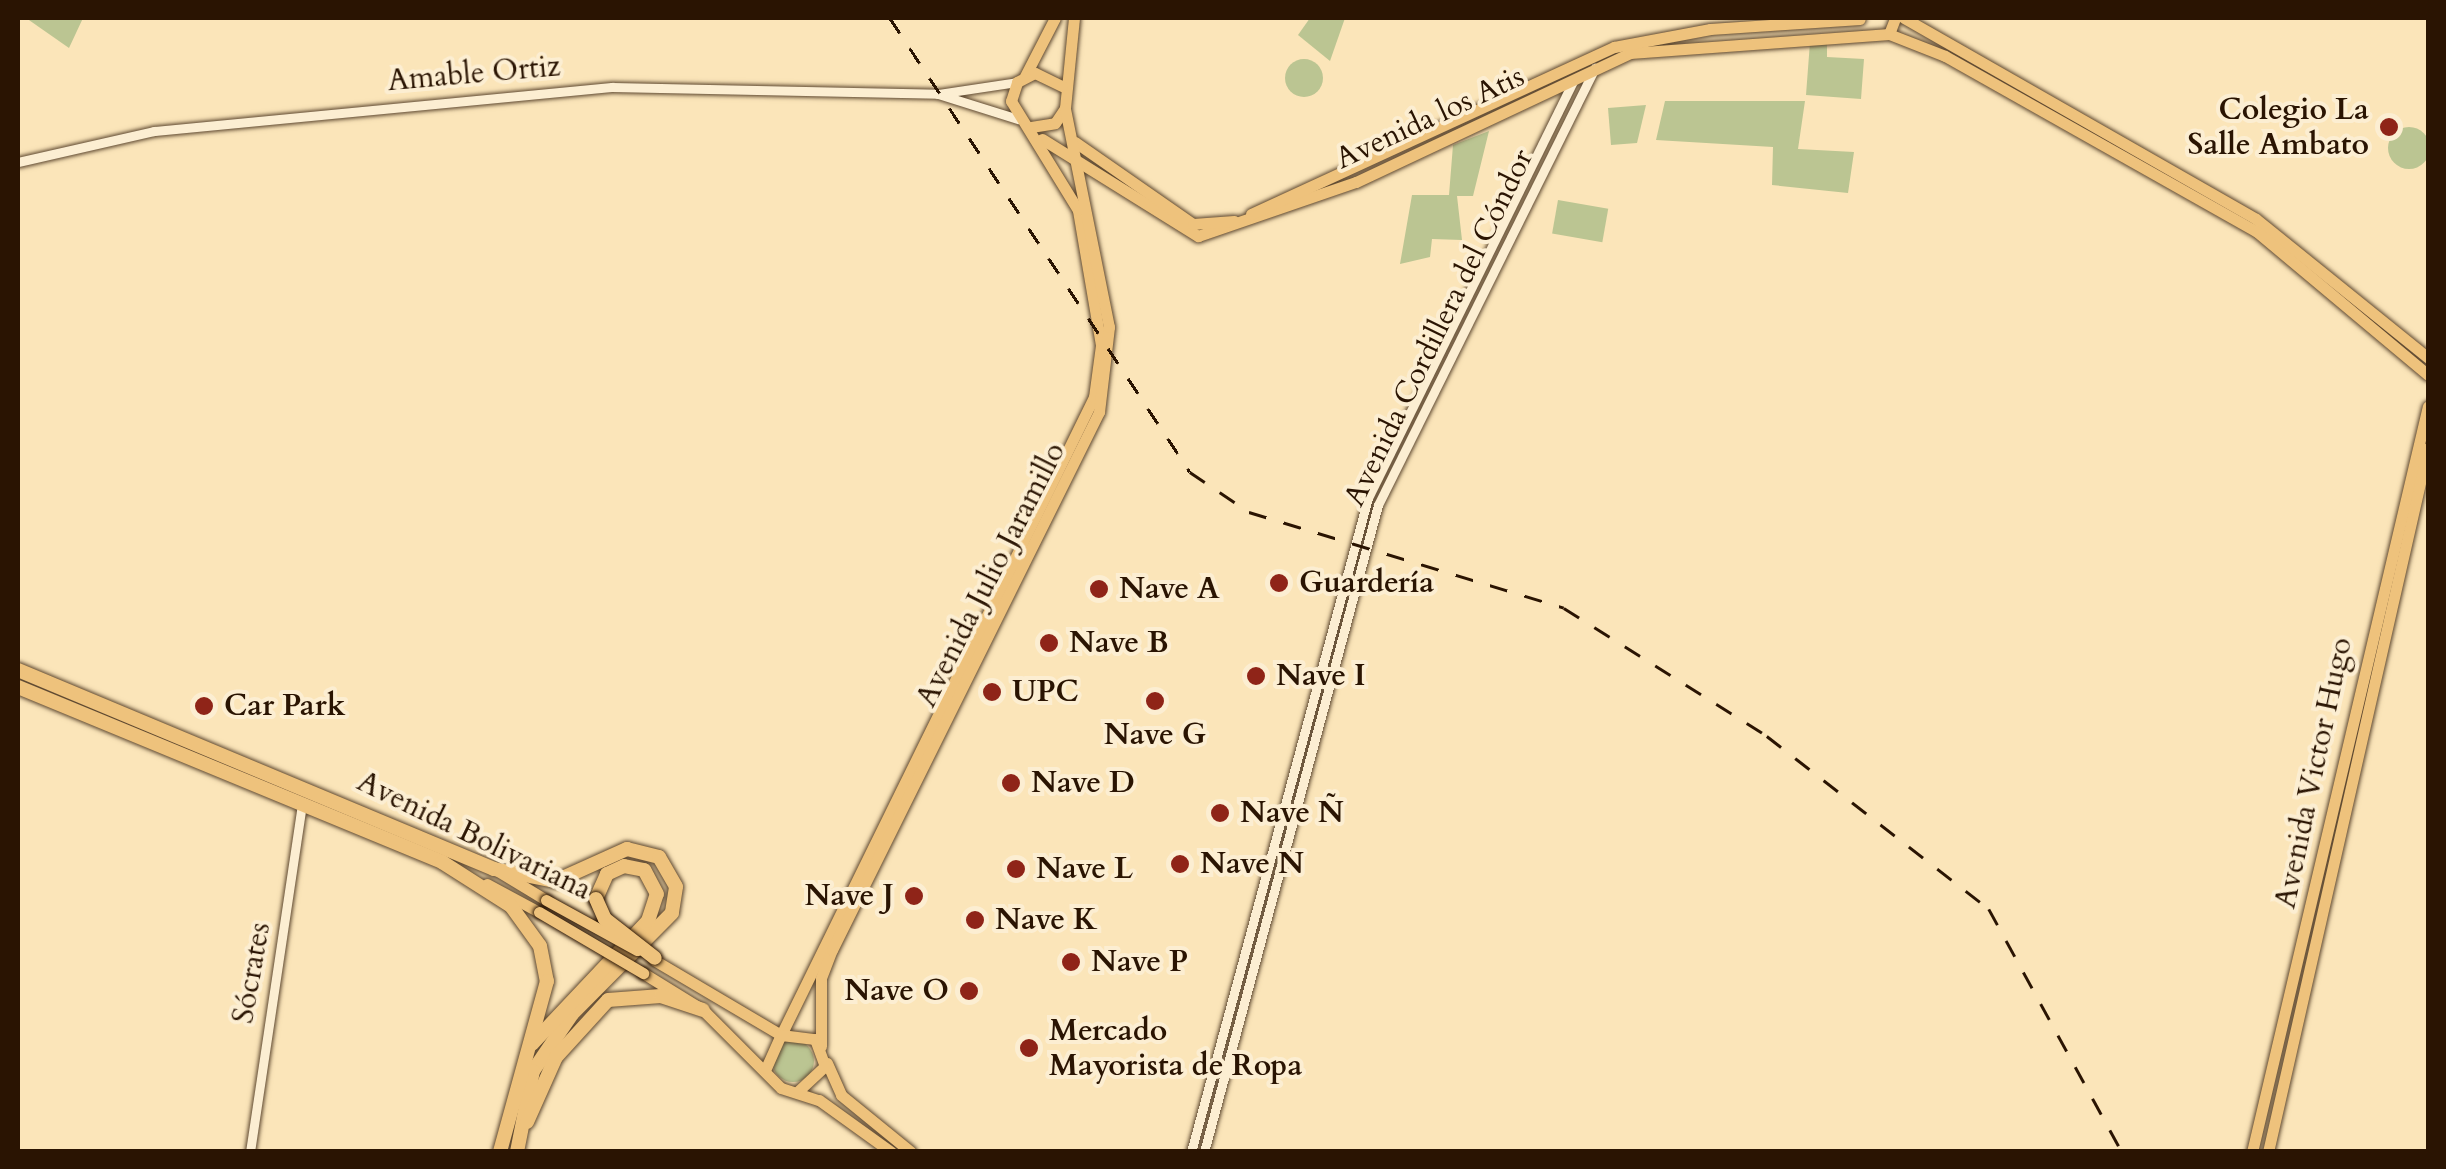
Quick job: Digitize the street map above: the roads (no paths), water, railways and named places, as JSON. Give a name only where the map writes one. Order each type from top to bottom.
[{"type":"highway","name":"Avenida Bolivariana","points":[[18,670],[494,869]]},
{"type":"highway","name":"Avenida Bolivariana","points":[[18,687],[475,877]]},
{"type":"highway","points":[[494,869],[556,881],[638,848],[658,857],[676,888],[666,922],[572,1014],[533,1070],[518,1152]]},
{"type":"highway","points":[[526,1052],[648,921],[657,894],[644,870],[624,866],[607,874],[596,899],[605,919],[658,961]]},
{"type":"highway","points":[[475,877],[540,946],[547,981],[500,1152]]},
{"type":"highway","points":[[518,1152],[556,1057],[608,1000],[661,996],[703,1010]]},
{"type":"main road","points":[[1056,18],[1021,79],[1023,122],[1046,127],[1065,108],[1062,86],[1074,18]]},
{"type":"main road","name":"Avenida los Atis","points":[[1042,139],[1186,233],[1210,234],[1356,182],[1596,61],[1710,29],[1861,18],[1867,34]]},
{"type":"main road","points":[[1889,34],[1895,18]]},
{"type":"main road","points":[[1904,18],[2256,219],[2428,358]]},
{"type":"main road","name":"Avenida los Atis","points":[[1596,61],[1674,46],[1889,34],[1945,56],[2256,231],[2428,375]]},
{"type":"main road","name":"Avenida los Atis","points":[[1075,142],[1182,219],[1228,223],[1574,72]]},
{"type":"main road","points":[[1021,79],[1046,73],[1062,86]]},
{"type":"main road","name":"Avenida Julio Jaramillo","points":[[823,1051],[821,978],[832,950],[1099,412],[1109,327],[1080,166],[1065,108]]},
{"type":"main road","name":"Avenida Julio Jaramillo","points":[[781,1034],[1094,397],[1101,346],[1078,210],[1042,139],[1023,122]]},
{"type":"main road","name":"Avenida Victor Hugo","points":[[2252,1152],[2428,406]]},
{"type":"main road","name":"Avenida Victor Hugo","points":[[2268,1152],[2428,448]]},
{"type":"main road","name":"Avenida Bolivariana","points":[[494,869],[781,1034],[799,1031],[823,1051]]},
{"type":"main road","name":"Avenida Bolivariana","points":[[475,877],[703,1010],[766,1068],[780,1088],[798,1091],[890,1152]]},
{"type":"main road","points":[[766,1068],[781,1034]]},
{"type":"main road","points":[[798,1091],[822,1075],[823,1051]]},
{"type":"main road","points":[[823,1051],[841,1095],[911,1152]]},
{"type":"street","name":"Avenida Cordillera del Cóndor","points":[[1204,1152],[1378,504],[1596,61]]},
{"type":"street","name":"Avenida Cordillera del Cóndor","points":[[1191,1152],[1368,498],[1574,72]]},
{"type":"street","name":"Amable Ortiz","points":[[18,162],[154,131],[539,92],[718,84],[871,98],[938,94],[1021,79]]},
{"type":"street","name":"Amable Ortiz","points":[[938,94],[1023,122]]},
{"type":"street","name":"Sócrates","points":[[250,1152],[302,802]]},
{"type":"railway","points":[[890,18],[1190,472],[1249,512],[1564,608],[1767,736],[1989,909],[2122,1152]]},
{"type":"place","name":"Colegio La Salle Ambato","points":[[2389,127]]},
{"type":"place","name":"Guardería","points":[[1279,583]]},
{"type":"place","name":"Nave A","points":[[1099,589]]},
{"type":"place","name":"Nave B","points":[[1049,643]]},
{"type":"place","name":"Nave I","points":[[1256,676]]},
{"type":"place","name":"UPC","points":[[992,692]]},
{"type":"place","name":"Nave G","points":[[1155,701]]},
{"type":"place","name":"Car Park","points":[[204,706]]},
{"type":"place","name":"Nave D","points":[[1011,783]]},
{"type":"place","name":"Nave Ñ","points":[[1220,813]]},
{"type":"place","name":"Nave N","points":[[1180,864]]},
{"type":"place","name":"Nave L","points":[[1016,869]]},
{"type":"place","name":"Nave J","points":[[914,896]]},
{"type":"place","name":"Nave K","points":[[975,920]]},
{"type":"place","name":"Nave P","points":[[1071,962]]},
{"type":"place","name":"Nave O","points":[[969,991]]},
{"type":"place","name":"Mercado Mayorista de Ropa","points":[[1029,1048]]}]
